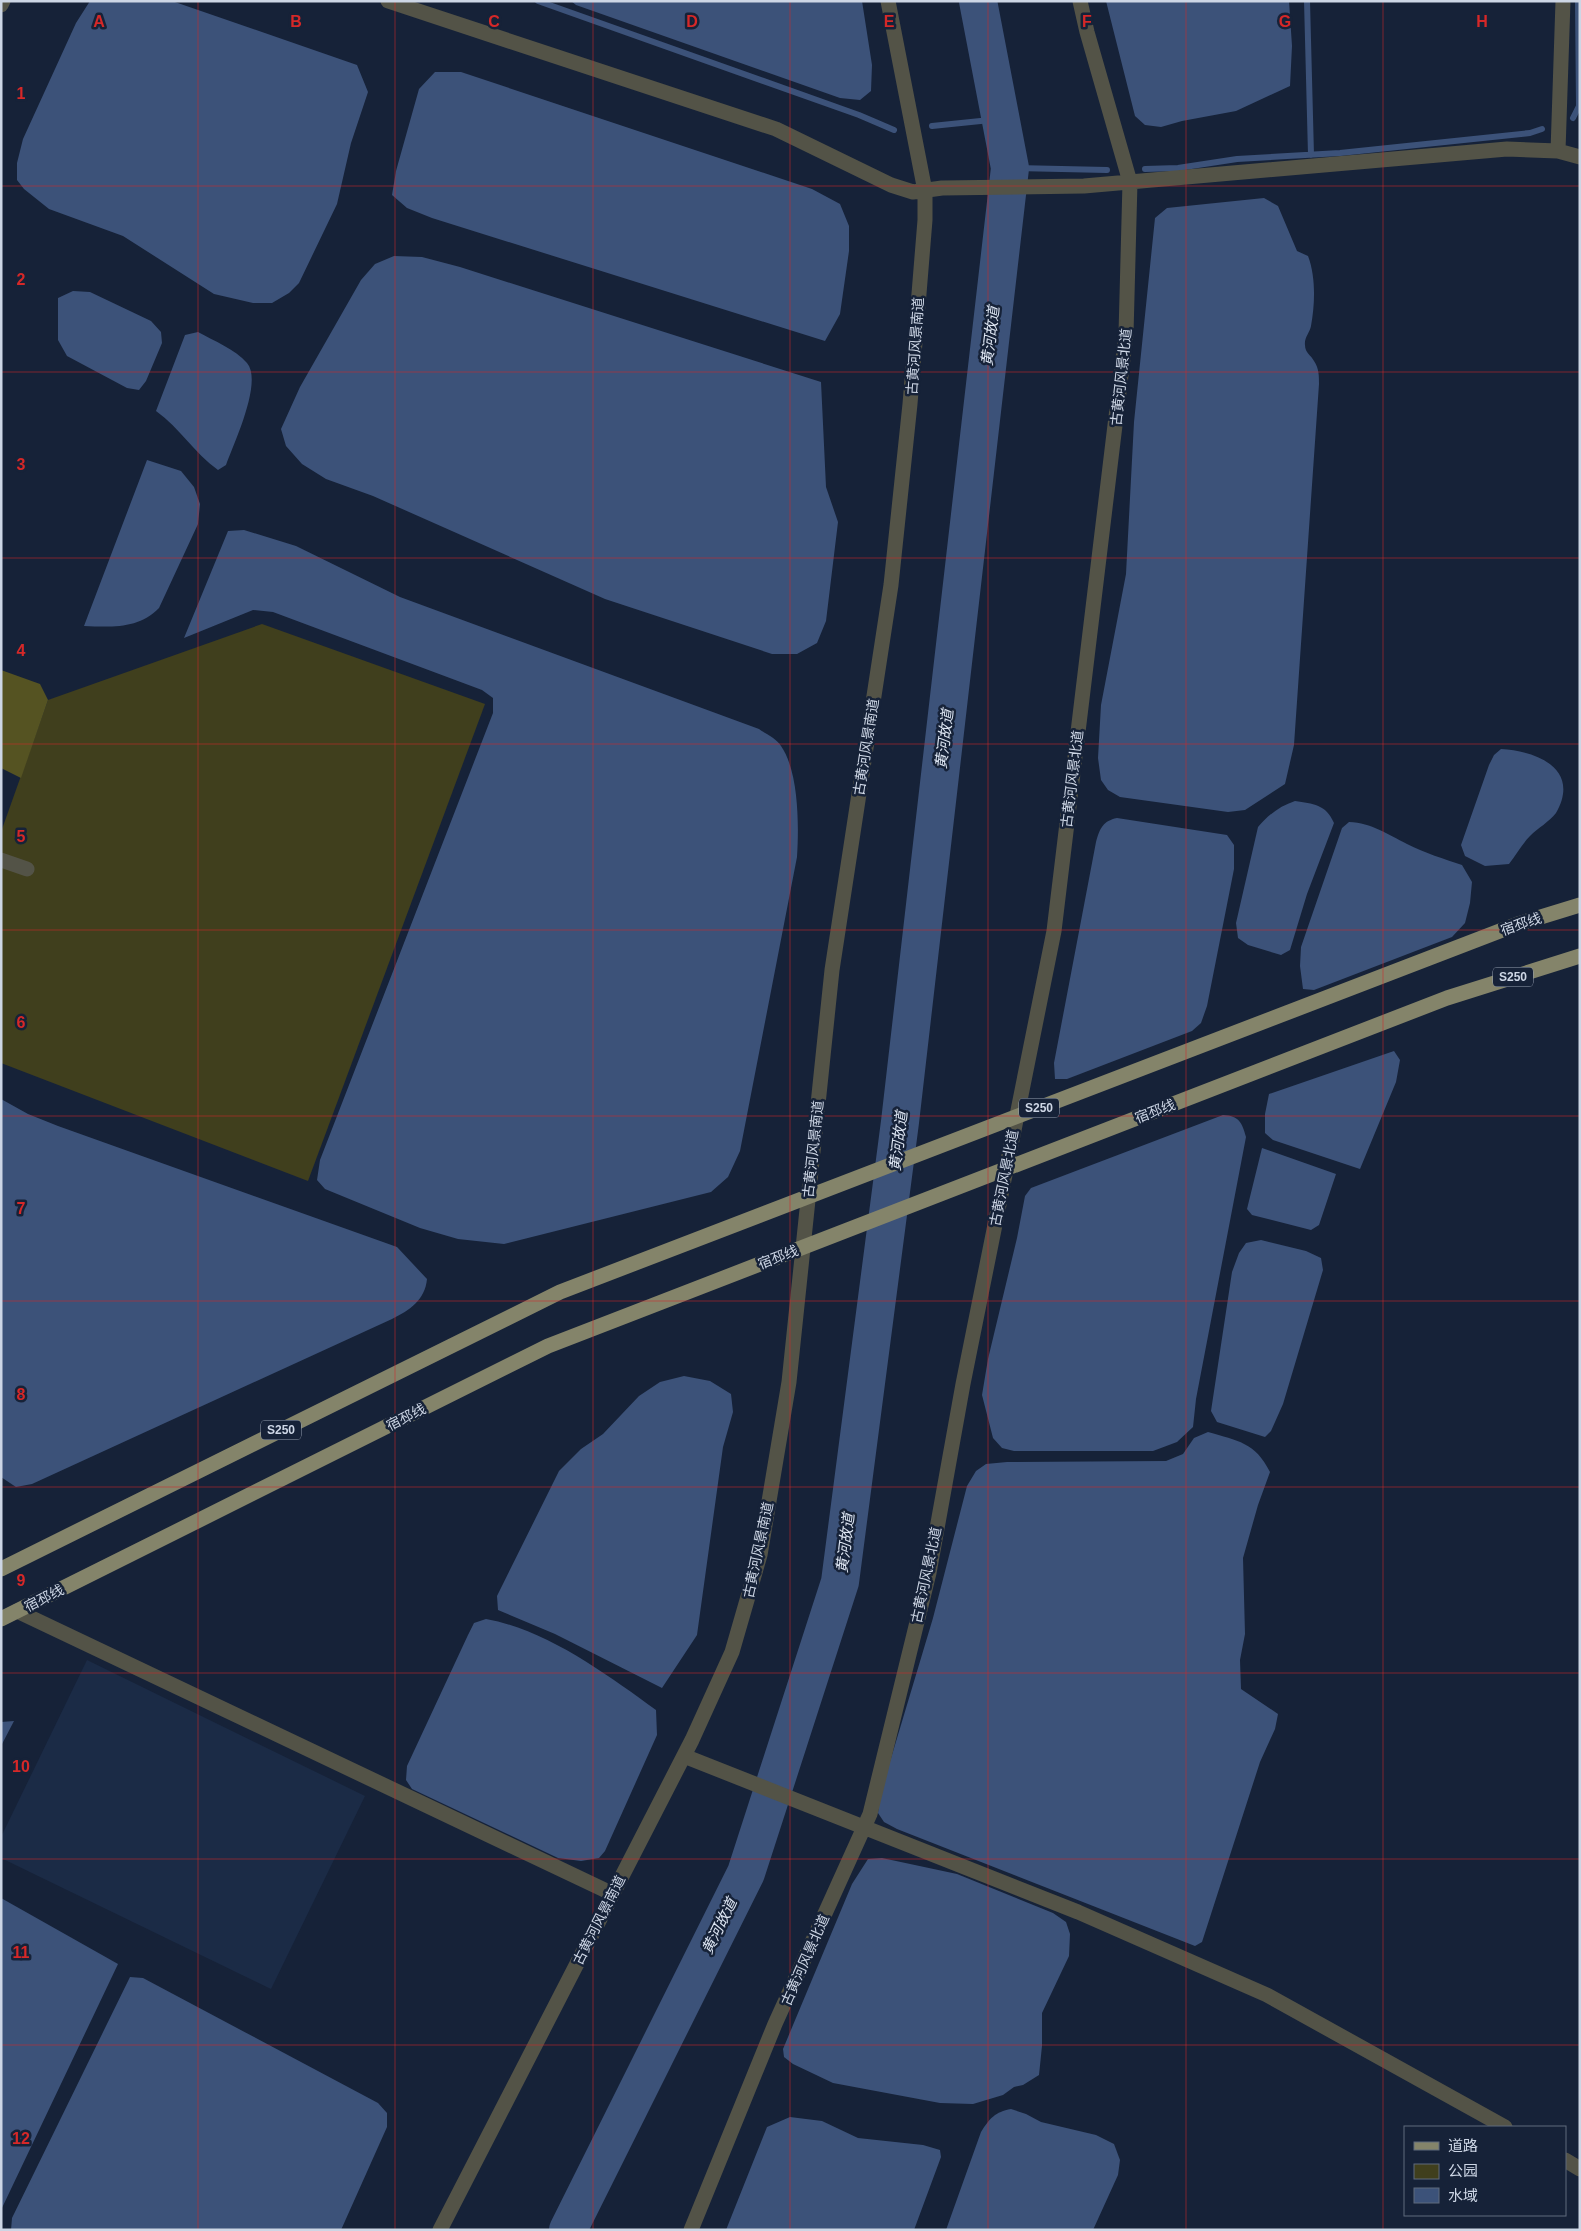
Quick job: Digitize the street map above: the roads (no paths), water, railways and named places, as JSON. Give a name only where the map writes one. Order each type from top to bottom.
[{"type":"main road","name":"宿邳线","points":[[1,1569],[560,1292],[1518,924],[1580,905]]},
{"type":"main road","name":"宿邳线","points":[[1,1619],[548,1346],[1447,998],[1580,956]]},
{"type":"street","points":[[388,1],[776,129],[891,185],[912,192],[942,188],[1084,186],[1507,149],[1558,151],[1580,157]]},
{"type":"street","name":"古黄河风景南道","points":[[440,2230],[684,1756],[732,1652],[760,1555],[789,1382],[832,970],[892,575],[910,404],[925,220],[925,191],[888,1]]},
{"type":"street","name":"古黄河风景北道","points":[[691,2230],[775,2024],[870,1814],[929,1573],[962,1384],[1054,931],[1126,334],[1130,182],[1087,32],[1080,1]]},
{"type":"street","points":[[1558,151],[1563,1]]},
{"type":"street","points":[[1,860],[27,869]]},
{"type":"street","points":[[17,1611],[613,1894]]},
{"type":"street","points":[[684,1756],[1078,1912],[1267,1995],[1503,2126]]},
{"type":"street","points":[[1566,2161],[1580,2168]]},
{"type":"water","points":[[90,1],[172,1],[357,65],[368,92],[351,143],[337,204],[299,283],[289,293],[272,303],[253,303],[214,294],[123,236],[49,209],[24,189],[17,180],[17,163],[23,139],[76,23]]},
{"type":"water","points":[[571,1],[862,1],[872,65],[871,91],[860,100],[840,98],[576,5]]},
{"type":"water","points":[[1106,1],[1289,1],[1292,46],[1290,86],[1236,111],[1161,127],[1145,125],[1135,116]]},
{"type":"water","points":[[435,72],[461,72],[812,189],[840,204],[849,226],[849,251],[840,314],[825,341],[432,218],[407,208],[392,195],[396,171],[419,89]]},
{"type":"water","points":[[1264,198],[1278,206],[1297,251],[1308,256],[1311,264],[1314,282],[1313,309],[1311,326],[1305,340],[1305,348],[1317,366],[1319,378],[1294,745],[1285,784],[1245,810],[1228,812],[1120,797],[1108,790],[1101,780],[1098,758],[1101,705],[1126,574],[1134,422],[1155,218],[1167,208]]},
{"type":"water","points":[[394,256],[422,257],[460,267],[821,382],[826,487],[838,522],[826,621],[817,643],[797,654],[772,654],[605,599],[373,496],[326,479],[302,464],[286,446],[281,429],[300,387],[361,280],[375,264]]},
{"type":"water","points":[[73,291],[90,292],[151,321],[161,332],[162,343],[146,381],[139,390],[127,388],[67,356],[58,340],[58,298]]},
{"type":"water","points":[[198,332],[237,354],[247,363],[251,372],[252,384],[246,413],[226,465],[218,470],[156,411],[185,335]]},
{"type":"water","points":[[147,460],[181,471],[194,487],[200,504],[198,524],[159,608],[143,620],[134,623],[115,626],[84,626]]},
{"type":"water","points":[[244,530],[296,546],[400,597],[759,729],[779,743],[787,757],[794,784],[798,815],[797,857],[740,1151],[728,1177],[711,1192],[504,1244],[458,1239],[420,1228],[325,1189],[317,1180],[320,1160],[493,713],[493,698],[482,690],[273,612],[253,610],[184,638],[228,531]]},
{"type":"water","points":[[1501,749],[1528,754],[1551,765],[1559,774],[1563,785],[1562,798],[1556,813],[1527,839],[1509,864],[1485,866],[1465,856],[1461,845],[1489,765],[1494,755]]},
{"type":"water","points":[[1295,801],[1323,808],[1334,823],[1307,894],[1290,950],[1281,955],[1248,945],[1238,938],[1236,923],[1258,827],[1275,811]]},
{"type":"water","points":[[1117,818],[1227,835],[1234,845],[1234,869],[1207,1006],[1201,1023],[1192,1031],[1067,1079],[1055,1079],[1054,1063],[1096,842],[1105,823]]},
{"type":"water","points":[[1349,822],[1365,824],[1435,856],[1462,865],[1472,882],[1470,903],[1465,923],[1452,937],[1314,990],[1303,989],[1300,966],[1301,947],[1342,828]]},
{"type":"water","points":[[1394,1051],[1400,1060],[1396,1082],[1360,1169],[1273,1140],[1265,1133],[1265,1114],[1269,1094]]},
{"type":"water","points":[[1,1099],[28,1114],[58,1126],[397,1247],[427,1279],[423,1293],[416,1304],[392,1319],[32,1484],[16,1487],[1,1477]]},
{"type":"water","points":[[1223,1115],[1236,1118],[1243,1127],[1246,1137],[1196,1399],[1193,1427],[1177,1442],[1153,1451],[1014,1451],[1002,1448],[993,1438],[982,1395],[988,1359],[1025,1196],[1031,1188]]},
{"type":"water","points":[[1262,1148],[1336,1174],[1319,1225],[1311,1230],[1252,1215],[1247,1209]]},
{"type":"water","points":[[1261,1240],[1306,1251],[1321,1258],[1323,1270],[1283,1404],[1271,1431],[1265,1437],[1217,1422],[1211,1411],[1232,1272],[1239,1253],[1246,1243]]},
{"type":"water","points":[[684,1376],[710,1381],[731,1394],[733,1412],[723,1447],[697,1635],[662,1688],[555,1634],[498,1610],[497,1596],[559,1471],[581,1449],[603,1434],[639,1396],[660,1382]]},
{"type":"water","points":[[1208,1432],[1245,1444],[1258,1454],[1270,1472],[1258,1505],[1243,1558],[1245,1634],[1240,1660],[1241,1689],[1278,1714],[1275,1729],[1260,1762],[1202,1942],[1195,1946],[897,1829],[884,1822],[878,1813],[880,1795],[933,1618],[967,1486],[976,1471],[986,1464],[1007,1462],[1166,1461],[1183,1454],[1194,1438]]},
{"type":"water","points":[[486,1619],[509,1625],[553,1643],[596,1668],[656,1710],[657,1735],[605,1851],[599,1858],[581,1861],[558,1858],[412,1789],[406,1780],[407,1766],[468,1635],[474,1623]]},
{"type":"water","points":[[14,1721],[1,1746],[1,1722]]},
{"type":"water","points":[[882,1858],[957,1874],[1053,1913],[1066,1922],[1070,1934],[1069,1956],[1042,2013],[1042,2046],[1039,2075],[1023,2085],[1014,2087],[1003,2095],[973,2104],[940,2103],[833,2083],[793,2064],[784,2057],[783,2049],[852,1884],[868,1859]]},
{"type":"water","points":[[1,1898],[118,1964],[1,2210]]},
{"type":"water","points":[[130,1977],[143,1978],[378,2103],[387,2113],[387,2127],[341,2230],[11,2230],[12,2218]]},
{"type":"water","points":[[1011,2109],[1041,2122],[1096,2135],[1114,2144],[1120,2160],[1118,2175],[1093,2230],[946,2230],[981,2132],[993,2116]]},
{"type":"water","points":[[790,2117],[822,2121],[858,2138],[923,2145],[940,2150],[941,2157],[914,2230],[726,2230],[767,2127]]},
{"type":"waterway","points":[[538,1],[859,115],[894,130]]},
{"type":"waterway","name":"黄河故道","points":[[568,2230],[746,1873],[840,1582],[900,1122],[1010,168],[978,1]]},
{"type":"waterway","points":[[1307,1],[1311,155]]},
{"type":"waterway","points":[[1573,118],[1579,106],[1578,1]]},
{"type":"waterway","points":[[932,126],[1000,119]]},
{"type":"waterway","points":[[1145,169],[1178,168],[1237,159],[1340,153],[1530,133],[1542,129]]},
{"type":"waterway","points":[[1010,168],[1107,170]]}]
